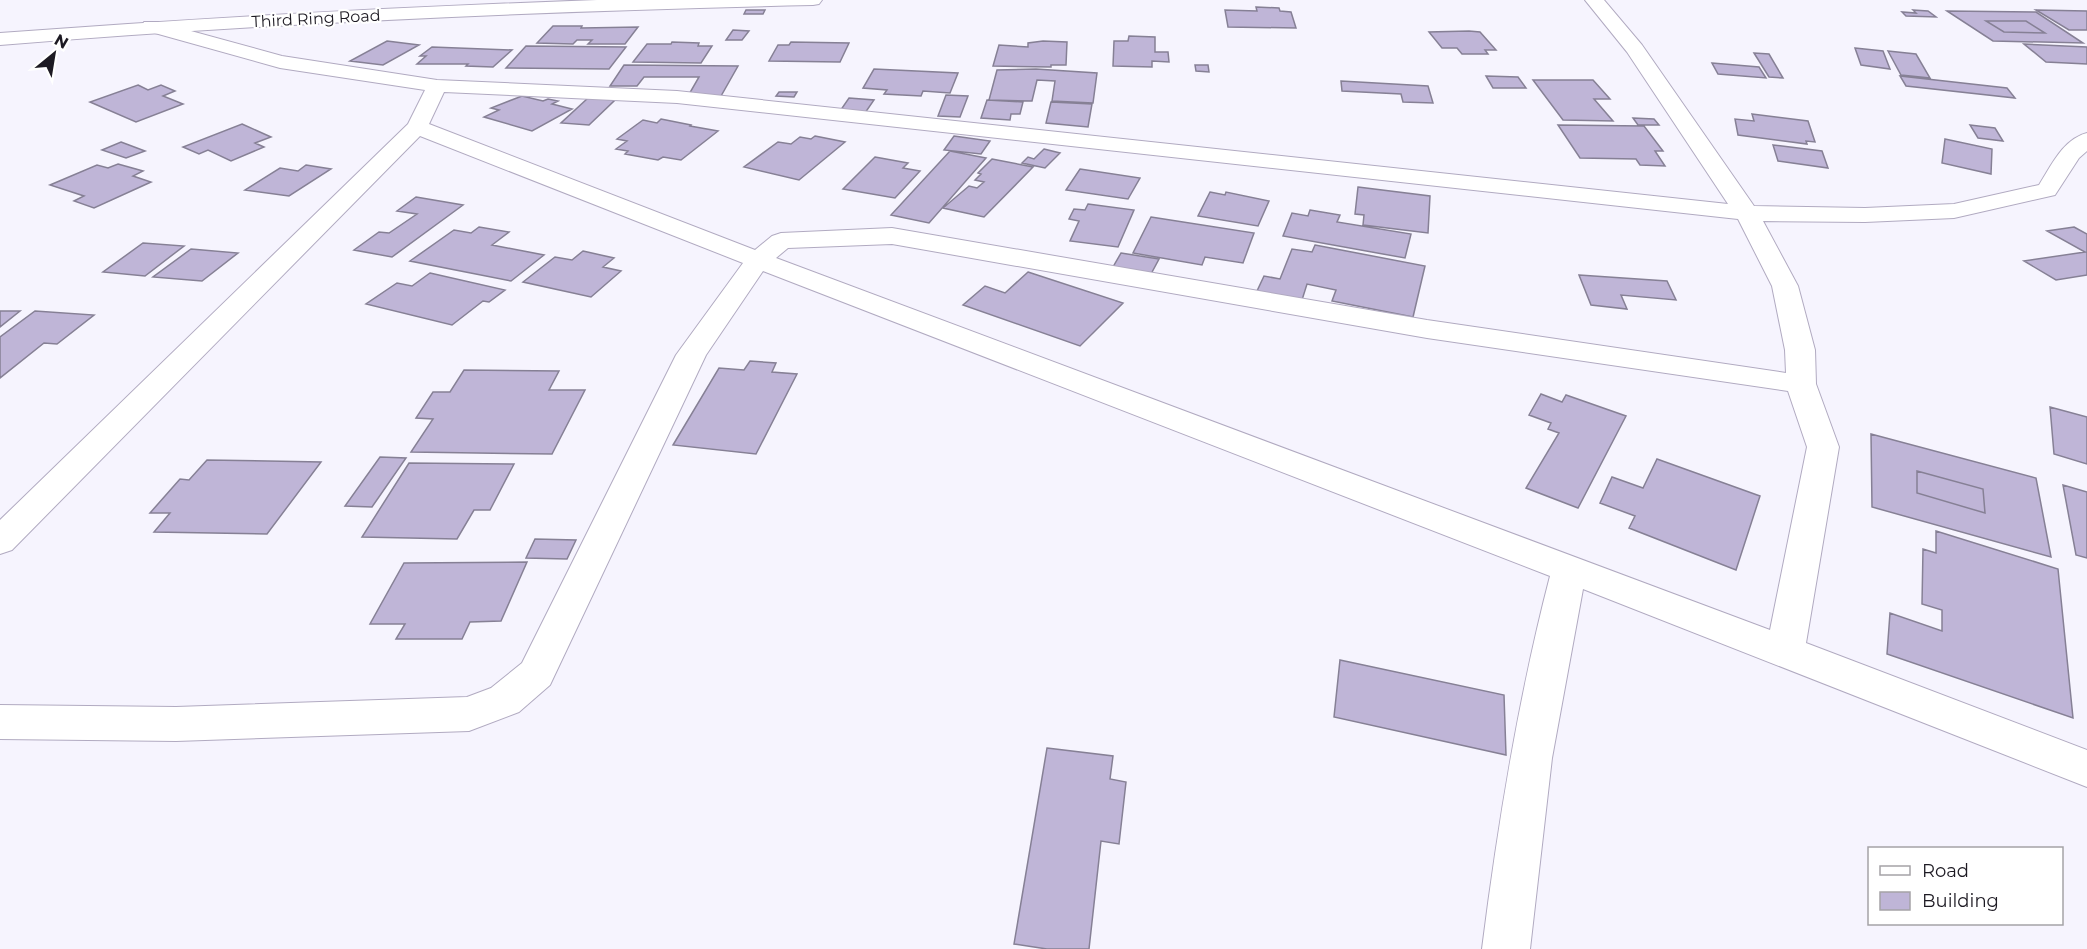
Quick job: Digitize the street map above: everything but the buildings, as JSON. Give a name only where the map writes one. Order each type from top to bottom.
[{"type":"street","name":"Third Ring Road","points":[[0,39],[151,26],[545,4],[813,0]]},
{"type":"street","points":[[1594,0],[1635,49],[1716,171],[1747,213],[1785,286],[1800,350],[1801,384],[1823,447],[1785,651]]},
{"type":"street","points":[[151,26],[280,62],[437,86],[678,97],[1747,213],[1865,215],[1954,211],[2048,190],[2070,154],[2087,140]]},
{"type":"street","points":[[0,541],[417,128],[437,86]]},
{"type":"street","points":[[417,128],[1785,651],[2087,769]]},
{"type":"street","points":[[0,722],[176,724],[469,714],[505,700],[536,674],[691,355],[758,260],[781,241],[892,236],[1427,329],[1801,384]]},
{"type":"street","points":[[1506,949],[1513,882],[1549,651],[1569,570]]}]
